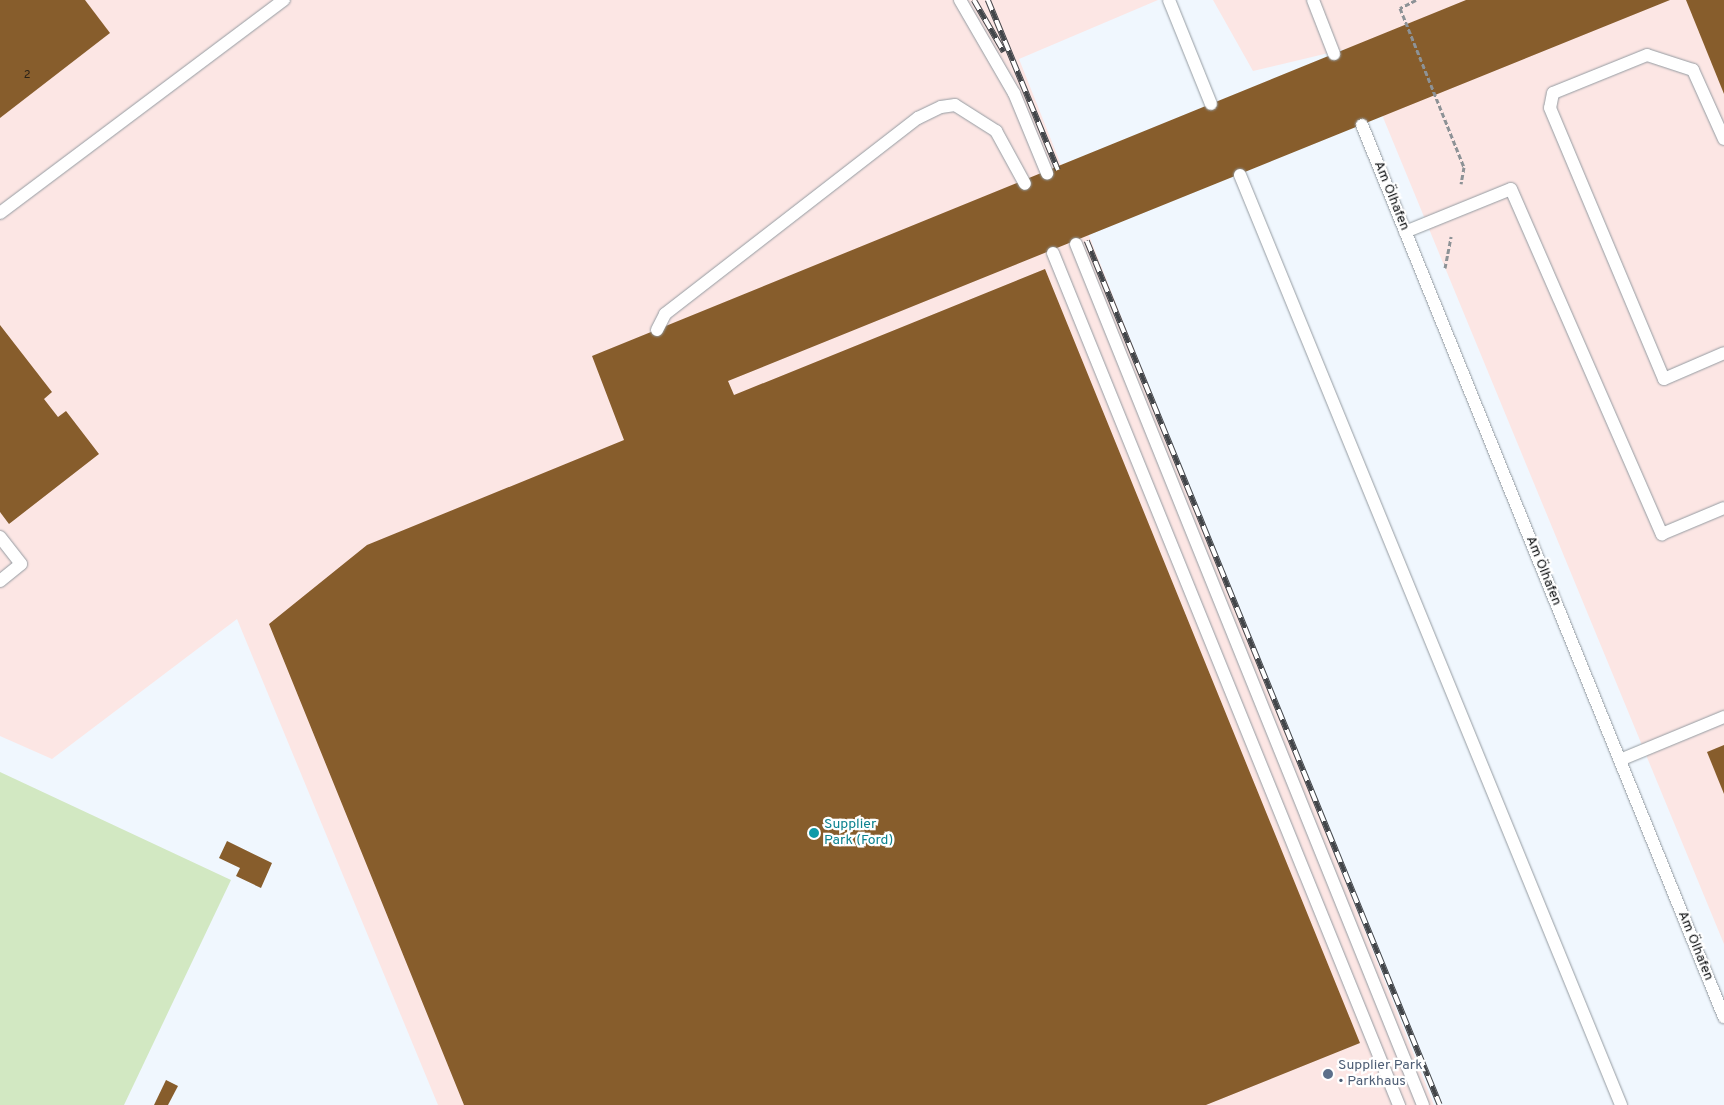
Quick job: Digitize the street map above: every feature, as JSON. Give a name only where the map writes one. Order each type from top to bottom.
[{"type":"lane","points":[[0,213],[284,0]]},
{"type":"lane","points":[[960,0],[1014,93],[1047,173]]},
{"type":"lane","points":[[1169,0],[1211,104]]},
{"type":"lane","points":[[1313,0],[1334,54]]},
{"type":"lane","points":[[1724,139],[1693,70],[1647,55],[1553,93],[1550,108],[1664,379],[1724,353]]},
{"type":"lane","points":[[657,330],[658,322],[673,308],[918,118],[941,107],[955,104],[996,131],[1025,184]]},
{"type":"lane","name":"Am Ölhafen","points":[[1362,125],[1724,1017]]},
{"type":"lane","points":[[1240,175],[1622,1105]]},
{"type":"lane","points":[[1405,232],[1456,209],[1511,189],[1662,534],[1724,508]]},
{"type":"lane","points":[[1076,244],[1424,1105]]},
{"type":"lane","points":[[1053,253],[1399,1105]]},
{"type":"lane","points":[[0,537],[22,564],[0,581]]},
{"type":"lane","points":[[1620,760],[1724,717]]},
{"type":"path","points":[[1416,0],[1400,8],[1464,167],[1444,274]]},
{"type":"shaded area","points":[[0,0],[1158,0],[1019,59],[1434,1105],[438,1105],[237,619],[52,759],[0,736]]},
{"type":"shaded area","points":[[1213,0],[1724,0],[1724,944],[1354,47],[1253,71]]},
{"type":"green space","points":[[0,772],[231,880],[124,1105],[0,1105]]},
{"type":"building","points":[[0,0],[85,0],[110,33],[0,118]]},
{"type":"building","name":"Supplier Park (Ford)","points":[[1466,0],[1670,0],[728,381],[734,395],[1045,269],[1360,1043],[1206,1105],[464,1105],[269,624],[367,545],[624,440],[592,356]]},
{"type":"building","points":[[1686,0],[1724,0],[1724,94]]},
{"type":"building","points":[[0,325],[52,392],[44,399],[58,417],[66,411],[99,454],[9,524],[0,512]]},
{"type":"building","points":[[1724,745],[1724,794],[1707,752]]},
{"type":"building","points":[[227,841],[272,863],[261,888],[236,876],[240,868],[219,858]]},
{"type":"building","points":[[166,1080],[178,1086],[168,1105],[154,1105]]},
{"type":"railway","points":[[974,0],[1004,52]]},
{"type":"railway","points":[[988,0],[1058,170]]},
{"type":"railway","points":[[1087,241],[1440,1105]]},
{"type":"place","name":"Supplier Park (Ford)","points":[[814,833]]},
{"type":"place","name":"Supplier Park • Parkhaus","points":[[1328,1074]]}]
